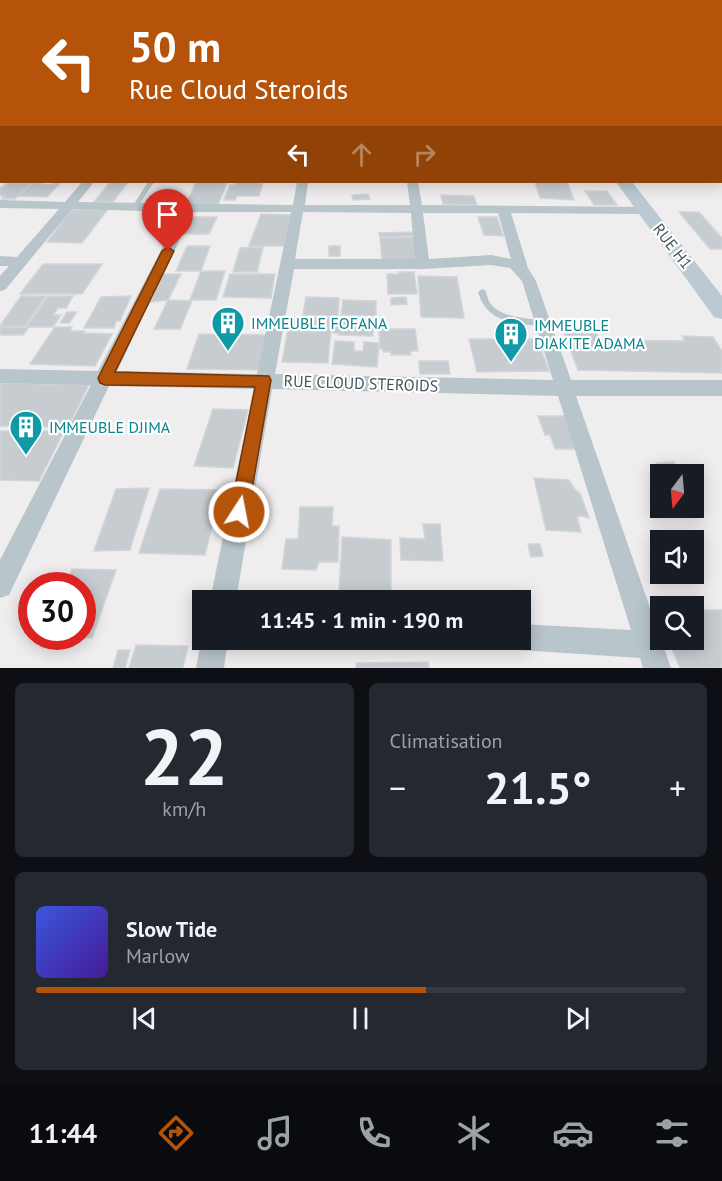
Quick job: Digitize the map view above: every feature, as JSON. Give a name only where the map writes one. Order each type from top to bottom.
[{"type":"street","points":[[0,286],[87,183]]},
{"type":"street","points":[[225,590],[303,183]]},
{"type":"street","points":[[413,183],[423,264]]},
{"type":"street","name":"RUE H1","points":[[625,183],[722,311]]},
{"type":"street","points":[[0,204],[504,211],[645,210]]},
{"type":"street","points":[[0,586],[189,208]]},
{"type":"street","points":[[504,211],[521,269],[529,281],[653,657],[531,639]]},
{"type":"street","points":[[288,264],[423,264],[491,260],[506,261],[521,269]]},
{"type":"street","points":[[0,261],[21,262]]},
{"type":"street","name":"RUE CLOUD STEROIDS","points":[[0,376],[564,388],[722,388]]},
{"type":"street","points":[[210,668],[213,650]]},
{"type":"lane","points":[[135,207],[150,183]]},
{"type":"lane","points":[[482,292],[484,301],[494,314],[518,321],[543,323]]},
{"type":"building","points":[[8,183],[31,183],[15,199],[2,199],[5,196],[0,196],[0,188]]},
{"type":"building","points":[[33,183],[48,185],[60,183],[47,197],[19,196]]},
{"type":"building","points":[[109,183],[127,183],[113,202],[94,202]]},
{"type":"building","points":[[196,183],[227,183],[218,205],[186,204]]},
{"type":"building","points":[[236,183],[263,183],[259,196],[237,196],[235,200],[224,200],[230,185]]},
{"type":"building","points":[[535,183],[567,183],[574,200],[540,198]]},
{"type":"building","points":[[585,191],[607,191],[617,205],[594,205]]},
{"type":"building","points":[[368,194],[370,199],[353,200],[352,195]]},
{"type":"building","points":[[441,195],[474,196],[477,205],[443,204]]},
{"type":"building","points":[[108,209],[82,243],[47,242],[71,210]]},
{"type":"building","points":[[679,212],[699,212],[722,238],[722,249],[710,249]]},
{"type":"building","points":[[261,214],[291,215],[284,246],[249,246]]},
{"type":"building","points":[[193,217],[217,217],[209,234],[184,234]]},
{"type":"building","points":[[478,217],[497,217],[503,236],[484,235]]},
{"type":"building","points":[[415,232],[415,236],[380,237],[379,233]]},
{"type":"building","points":[[413,237],[417,260],[382,260],[380,238]]},
{"type":"building","points":[[187,246],[210,246],[201,271],[176,271]]},
{"type":"building","points":[[329,246],[340,246],[340,256],[329,256]]},
{"type":"building","points":[[263,247],[257,272],[233,272],[240,248]]},
{"type":"building","points":[[43,264],[102,264],[82,294],[20,294]]},
{"type":"building","points":[[201,271],[225,271],[216,300],[190,300]]},
{"type":"building","points":[[399,272],[414,272],[417,294],[388,294],[387,274],[399,274]]},
{"type":"building","points":[[162,274],[181,274],[168,300],[150,302]]},
{"type":"building","points":[[230,274],[275,274],[271,298],[223,297]]},
{"type":"building","points":[[418,276],[457,277],[464,318],[421,317]]},
{"type":"building","points":[[21,296],[46,296],[25,326],[0,326]]},
{"type":"building","points":[[48,296],[73,296],[66,308],[58,308],[53,315],[61,315],[53,327],[26,327]]},
{"type":"building","points":[[131,296],[120,321],[116,321],[114,328],[84,328],[101,297]]},
{"type":"building","points":[[306,297],[339,298],[338,316],[303,315]]},
{"type":"building","points":[[406,297],[407,304],[391,305],[391,298]]},
{"type":"building","points":[[168,300],[192,301],[180,329],[154,329]]},
{"type":"building","points":[[343,300],[376,301],[376,316],[341,315]]},
{"type":"building","points":[[67,312],[77,312],[69,323],[60,323]]},
{"type":"building","points":[[290,317],[332,318],[328,363],[282,362]]},
{"type":"building","points":[[334,318],[373,319],[373,336],[333,333]]},
{"type":"building","points":[[0,327],[29,327],[23,335],[0,335]]},
{"type":"building","points":[[55,327],[72,327],[70,331],[85,331],[83,333],[112,334],[95,366],[30,364]]},
{"type":"building","points":[[382,329],[415,329],[418,351],[410,351],[411,355],[391,355],[391,352],[383,352],[383,349],[380,349],[379,331]]},
{"type":"building","points":[[564,333],[597,334],[600,340],[685,341],[682,336],[713,337],[722,351],[722,373],[578,370]]},
{"type":"building","name":"IMMEUBLE FOFANA","points":[[199,334],[266,335],[259,370],[187,369]]},
{"type":"building","name":"IMMEUBLE DIAKITE ADAMA","points":[[469,339],[537,339],[549,371],[477,372]]},
{"type":"building","points":[[335,341],[354,342],[354,351],[363,351],[364,342],[379,343],[377,367],[332,364]]},
{"type":"building","points":[[419,361],[448,361],[450,374],[420,374]]},
{"type":"building","points":[[0,384],[89,385],[68,427],[0,426]]},
{"type":"building","points":[[213,409],[248,410],[233,468],[194,466]]},
{"type":"building","points":[[538,416],[567,416],[580,449],[555,449],[550,435],[545,435]]},
{"type":"building","name":"IMMEUBLE DJIMA","points":[[0,431],[64,431],[39,481],[0,480]]},
{"type":"building","points":[[674,462],[675,464],[657,464]]},
{"type":"building","points":[[534,478],[569,480],[575,490],[580,493],[589,518],[577,517],[581,532],[546,530]]},
{"type":"building","points":[[149,488],[130,550],[94,551],[116,489]]},
{"type":"building","points":[[160,489],[221,490],[205,555],[139,553]]},
{"type":"building","points":[[300,507],[333,507],[332,526],[339,526],[338,562],[319,562],[316,570],[282,569],[286,539],[298,539]]},
{"type":"building","points":[[423,524],[440,524],[443,561],[401,560],[400,538],[425,539]]},
{"type":"building","points":[[342,537],[391,540],[391,590],[339,590]]},
{"type":"building","points":[[528,544],[540,544],[543,556],[531,557]]},
{"type":"building","points":[[72,569],[116,570],[96,627],[96,572],[71,572]]},
{"type":"building","points":[[704,610],[722,610],[722,668],[680,668],[673,650],[704,650]]},
{"type":"building","points":[[136,645],[188,646],[183,668],[129,668]]},
{"type":"building","points":[[118,650],[130,650],[125,668],[113,668]]},
{"type":"building","points":[[428,662],[429,668],[356,668],[356,663]]},
{"type":"place","name":"IMMEUBLE FOFANA","points":[[228,352]]},
{"type":"place","name":"IMMEUBLE DIAKITE ADAMA","points":[[511,363]]},
{"type":"place","name":"IMMEUBLE DJIMA","points":[[26,456]]},
{"type":"route","points":[[168,251],[105,378],[264,380],[239,512]]}]
